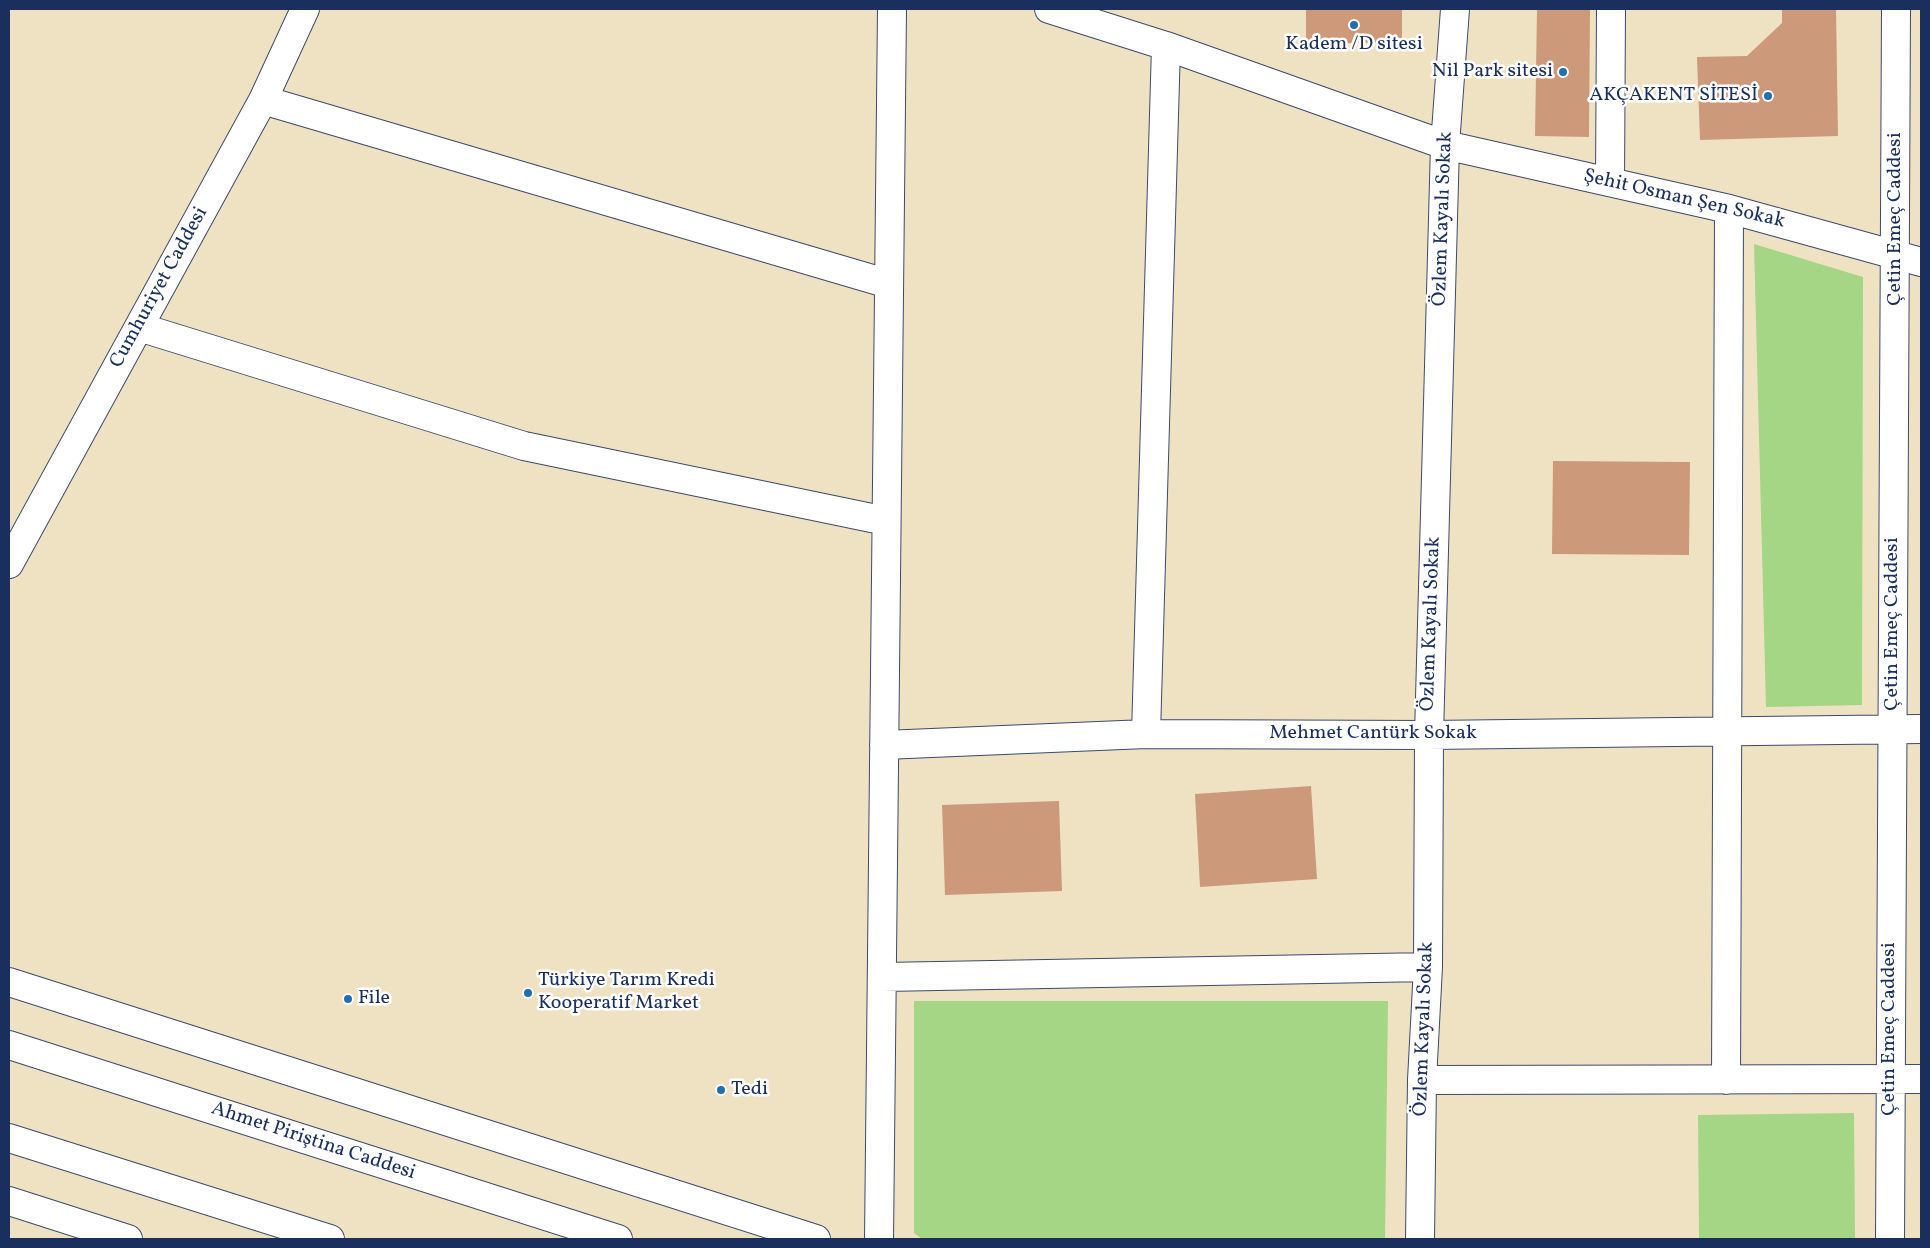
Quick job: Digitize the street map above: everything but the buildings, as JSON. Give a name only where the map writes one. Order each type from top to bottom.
[{"type":"street","name":"Cumhuriyet Caddesi","points":[[9,564],[263,100],[305,9]]},
{"type":"street","points":[[878,1239],[883,977],[892,9]]},
{"type":"street","name":"Şehit Osman Şen Sokak","points":[[1049,9],[1166,46],[1446,145],[1729,209],[1921,262]]},
{"type":"street","name":"Özlem Kayalı Sokak","points":[[1420,1239],[1422,1080],[1428,967],[1429,734],[1446,145],[1454,9]]},
{"type":"street","points":[[1610,182],[1611,9]]},
{"type":"street","name":"Çetin Emeç Caddesi","points":[[1890,1239],[1896,9]]},
{"type":"street","points":[[1146,734],[1166,46]]},
{"type":"street","points":[[263,100],[889,284]]},
{"type":"street","points":[[1726,1080],[1729,209]]},
{"type":"street","points":[[139,327],[524,446],[886,521]]},
{"type":"street","name":"Mehmet Cantürk Sokak","points":[[884,745],[1146,734],[1429,734],[1921,729]]},
{"type":"street","points":[[883,977],[1428,967]]},
{"type":"street","points":[[9,982],[816,1239]]},
{"type":"street","name":"Ahmet Piriştina Caddesi","points":[[9,1046],[618,1239]]},
{"type":"street","points":[[1422,1080],[1921,1079]]},
{"type":"street","points":[[9,1138],[330,1239]]},
{"type":"street","points":[[9,1201],[128,1239]]},
{"type":"green space","points":[[1754,244],[1863,277],[1862,705],[1766,707]]},
{"type":"green space","points":[[914,1001],[1388,1001],[1385,1239],[922,1239],[914,1233]]},
{"type":"green space","points":[[1854,1113],[1855,1239],[1699,1239],[1698,1115]]},
{"type":"place","name":"Kadem /D sitesi","points":[[1354,25]]},
{"type":"place","name":"Nil Park sitesi","points":[[1563,72]]},
{"type":"place","name":"AKÇAKENT SİTESİ","points":[[1768,96]]},
{"type":"place","name":"Türkiye Tarım Kredi Kooperatif Market","points":[[528,993]]},
{"type":"place","name":"File","points":[[348,999]]},
{"type":"place","name":"Tedi","points":[[721,1090]]}]
